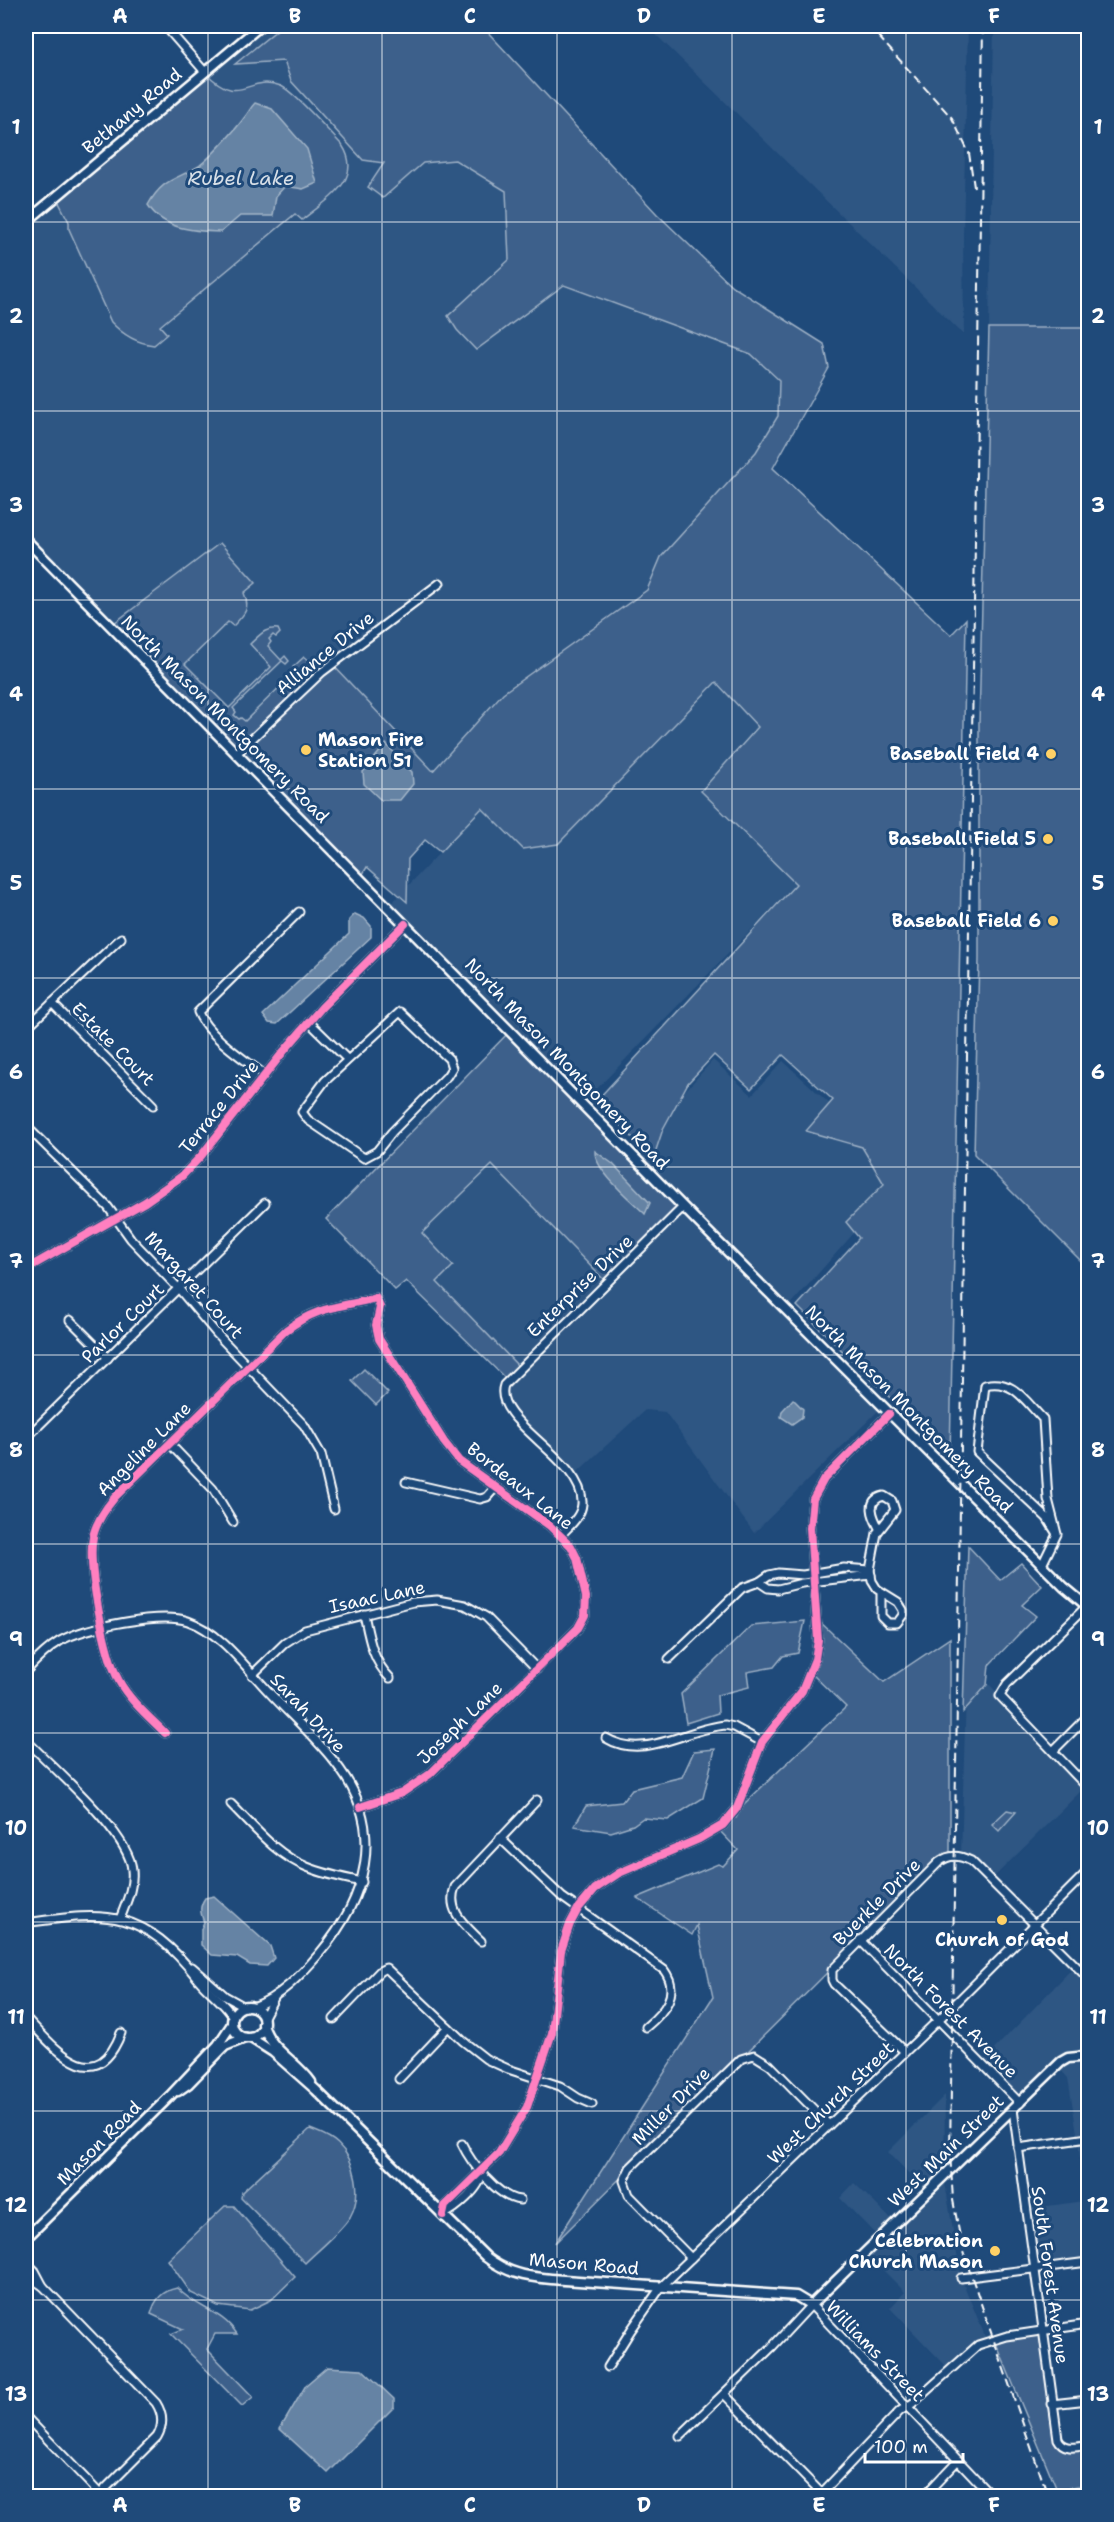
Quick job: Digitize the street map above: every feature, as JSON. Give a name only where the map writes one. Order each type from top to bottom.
[{"type":"main road","name":"Bethany Road","points":[[26,222],[260,26]]},
{"type":"main road","name":"North Mason Montgomery Road","points":[[26,540],[683,1207],[1042,1565],[1088,1606]]},
{"type":"main road","points":[[249,2007],[263,2021],[259,2033],[248,2038],[236,2033],[232,2020],[237,2011],[249,2007]]},
{"type":"main road","name":"Mason Road","points":[[26,2238],[170,2096],[218,2045],[232,2020]]},
{"type":"main road","name":"Mason Road","points":[[263,2021],[271,2043],[287,2056],[316,2090]]},
{"type":"main road","name":"Mason Road","points":[[170,2096],[188,2084],[225,2046],[248,2038],[273,2052],[316,2090],[442,2215],[486,2257],[502,2268],[516,2274],[564,2280],[796,2296],[811,2305]]},
{"type":"main road","name":"West Main Street","points":[[811,2305],[1061,2062],[1068,2058],[1089,2056]]},
{"type":"street","points":[[165,26],[205,72]]},
{"type":"street","name":"Alliance Drive","points":[[236,754],[310,682],[440,583]]},
{"type":"street","points":[[265,1075],[224,1042],[206,1025],[198,1012],[299,912]]},
{"type":"street","name":"Terrace Drive","points":[[26,1269],[154,1196],[182,1176],[201,1156],[309,1022],[405,924]]},
{"type":"street","points":[[26,1028],[121,938]]},
{"type":"street","name":"Estate Court","points":[[52,1003],[153,1105]]},
{"type":"street","points":[[400,1012],[449,1059],[452,1068],[376,1151],[364,1158],[308,1120],[302,1112],[325,1081],[347,1059],[400,1012]]},
{"type":"street","points":[[309,1022],[347,1059]]},
{"type":"street","name":"Margaret Court","points":[[26,1126],[98,1196],[131,1239],[304,1425],[321,1454],[334,1509]]},
{"type":"street","name":"Parlor Court","points":[[28,1436],[265,1203]]},
{"type":"street","name":"Enterprise Drive","points":[[561,1535],[578,1516],[582,1504],[578,1488],[570,1473],[506,1406],[502,1390],[510,1377],[683,1207]]},
{"type":"street","name":"Angeline Lane","points":[[165,1733],[120,1683],[109,1656],[91,1560],[96,1526],[115,1497],[286,1330],[310,1314],[329,1307],[376,1298]]},
{"type":"street","name":"Bordeaux Lane","points":[[376,1298],[380,1307],[376,1325],[379,1339],[453,1454],[462,1464],[561,1535],[571,1545],[577,1558],[587,1606],[581,1624],[568,1639]]},
{"type":"street","points":[[70,1320],[108,1358]]},
{"type":"street","points":[[1042,1565],[1057,1534],[1048,1499],[1043,1419],[1008,1384],[996,1382],[985,1385],[977,1452],[1047,1518],[1057,1534]]},
{"type":"street","points":[[442,2215],[445,2206],[473,2177],[482,2173],[513,2133],[527,2108],[554,2026],[561,1951],[578,1909],[595,1889],[619,1873],[699,1839],[723,1825],[737,1808],[762,1742],[795,1703],[811,1673],[818,1640],[810,1513],[814,1495],[824,1479],[890,1414]]},
{"type":"street","points":[[26,1426],[28,1436]]},
{"type":"street","points":[[169,1443],[213,1490],[232,1522]]},
{"type":"street","points":[[406,1482],[480,1499],[487,1497],[495,1488]]},
{"type":"street","points":[[879,1528],[872,1513],[872,1504],[879,1497],[884,1496],[892,1501],[895,1510],[879,1528],[870,1573],[881,1593],[881,1616],[888,1623],[897,1623],[901,1620],[903,1610],[898,1602],[881,1593]]},
{"type":"street","points":[[759,1582],[768,1588],[778,1589],[844,1568],[870,1573]]},
{"type":"street","points":[[669,1659],[742,1588],[774,1573],[815,1578]]},
{"type":"street","name":"Isaac Lane","points":[[252,1675],[296,1634],[323,1624],[428,1600],[451,1601],[478,1612],[497,1627],[537,1669]]},
{"type":"street","points":[[1088,1606],[1007,1684],[1000,1696],[1003,1702],[1089,1788]]},
{"type":"street","points":[[364,1614],[377,1662],[390,1678]]},
{"type":"street","name":"Sarah Drive","points":[[26,1671],[59,1642],[81,1633],[158,1618],[186,1620],[211,1634],[339,1768],[360,1807],[366,1844],[362,1882],[348,1914],[326,1946],[309,1965],[275,1996],[249,2007]]},
{"type":"street","name":"Joseph Lane","points":[[360,1807],[402,1794],[422,1780],[568,1639]]},
{"type":"street","points":[[1053,1751],[1089,1716]]},
{"type":"street","points":[[606,1738],[628,1747],[643,1747],[725,1725],[734,1727],[762,1742]]},
{"type":"street","points":[[26,1740],[105,1821],[124,1844],[131,1862],[132,1881],[120,1919]]},
{"type":"street","points":[[481,1941],[457,1916],[453,1896],[461,1879],[537,1800]]},
{"type":"street","points":[[231,1804],[273,1846],[293,1861],[316,1870],[362,1882]]},
{"type":"street","points":[[500,1838],[556,1892],[660,1966],[667,1974],[672,1988],[669,2002],[657,2018],[646,2027]]},
{"type":"street","name":"Buerkle Drive","points":[[905,2052],[834,1984],[831,1973],[837,1963],[860,1940],[939,1862],[950,1856],[971,1861],[1034,1924]]},
{"type":"street","name":"West Church Street","points":[[608,2367],[630,2330],[662,2286],[1089,1871]]},
{"type":"street","points":[[26,1923],[88,1916],[120,1919],[156,1935],[204,1975],[225,1996],[249,2007]]},
{"type":"street","points":[[1034,1924],[1089,1978]]},
{"type":"street","name":"North Forest Avenue","points":[[860,1940],[1017,2106]]},
{"type":"street","points":[[187,1963],[206,1988],[227,2006],[232,2020]]},
{"type":"street","points":[[334,2019],[380,1971],[386,1968],[448,2027],[486,2059],[508,2069],[560,2086],[592,2104]]},
{"type":"street","name":"Sarah Drive","points":[[263,2021],[275,1996]]},
{"type":"street","points":[[26,2018],[65,2058],[82,2066],[96,2063],[108,2055],[121,2033]]},
{"type":"street","points":[[399,2079],[448,2027]]},
{"type":"street","name":"Miller Drive","points":[[691,2258],[629,2195],[624,2186],[625,2176],[630,2168],[741,2059],[749,2055],[759,2057],[770,2065],[829,2125]]},
{"type":"street","name":"South Forest Avenue","points":[[1017,2106],[1018,2148],[1058,2439],[1061,2444],[1068,2447],[1089,2445]]},
{"type":"street","points":[[1018,2148],[1089,2138]]},
{"type":"street","points":[[462,2144],[468,2158],[482,2173],[509,2197],[520,2200]]},
{"type":"street","points":[[26,2262],[35,2271],[43,2286]]},
{"type":"street","points":[[961,2278],[1089,2262]]},
{"type":"street","points":[[26,2275],[43,2286],[156,2403],[161,2411],[162,2425],[157,2437],[99,2495],[26,2417]]},
{"type":"street","name":"West Main Street","points":[[680,2436],[811,2305]]},
{"type":"street","name":"Williams Street","points":[[811,2305],[992,2496]]},
{"type":"street","points":[[724,2394],[821,2495],[900,2411],[978,2345],[998,2338],[1089,2324]]},
{"type":"street","points":[[1052,2404],[1089,2400]]},
{"type":"street","points":[[924,2496],[958,2460]]},
{"type":"shaded area","points":[[261,26],[482,26],[564,285],[751,354],[779,380],[778,416],[756,452],[661,557],[647,590],[503,693],[433,771],[332,664],[236,754],[26,540],[26,222]]},
{"type":"shaded area","points":[[282,26],[482,26],[657,214],[732,286],[824,344],[829,368],[773,468],[951,635],[966,619],[950,1457],[797,1306],[859,1238],[846,1222],[884,1184],[862,1147],[806,1131],[833,1100],[783,1055],[751,1089],[714,1055],[688,1083],[663,1129],[653,1159],[597,1100],[796,884],[701,791],[758,727],[716,682],[558,844],[523,849],[482,808],[440,852],[425,840],[408,859],[407,902],[367,867],[360,879],[110,626],[220,543],[256,583],[244,593],[247,603],[245,611],[233,626],[228,622],[185,664],[229,708],[271,667],[250,644],[266,631],[278,629],[280,633],[269,639],[271,642],[268,646],[281,660],[285,656],[289,661],[286,664],[282,661],[233,708],[236,712],[234,715],[245,721],[296,671],[293,667],[304,657],[309,661],[310,681],[332,664],[433,771],[503,693],[647,590],[661,557],[756,452],[778,416],[779,380],[751,354],[564,285],[476,350],[457,330],[448,316],[509,260],[506,191],[455,160],[423,163],[383,198],[368,187],[384,163],[363,160],[291,81],[284,61],[235,64]]},
{"type":"shaded area","points":[[647,26],[968,26],[963,236],[964,335]]},
{"type":"shaded area","points":[[994,26],[1088,26],[1088,328],[989,328]]},
{"type":"shaded area","points":[[205,72],[217,83],[236,90],[269,83],[287,90],[342,145],[348,157],[349,169],[346,179],[331,197],[302,220],[295,214],[160,326],[167,334],[154,345],[147,344],[130,338],[111,322],[69,229],[69,222],[56,197]]},
{"type":"shaded area","points":[[989,328],[1088,328],[1088,1268],[974,1154],[979,959],[979,724]]},
{"type":"shaded area","points":[[715,682],[759,727],[701,791],[796,884],[582,1104],[630,1152],[713,1060],[752,1095],[783,1061],[906,1174],[786,1310],[882,1407],[754,1533],[665,1412],[645,1410],[573,1476],[505,1406],[506,1380],[406,1281],[395,1290],[326,1219],[510,1031],[388,907],[482,808],[523,849],[558,844]]},
{"type":"shaded area","points":[[511,1030],[683,1207],[606,1282],[492,1165],[422,1233],[453,1266],[437,1282],[519,1367],[507,1380],[406,1281],[395,1290],[326,1219]]},
{"type":"shaded area","points":[[364,1369],[388,1393],[376,1405],[352,1381]]},
{"type":"shaded area","points":[[968,1546],[1000,1580],[1021,1563],[1042,1586],[1022,1605],[1036,1616],[989,1665],[987,1685],[963,1712]]},
{"type":"shaded area","points":[[818,1620],[884,1682],[950,1638],[950,1856],[860,1940],[555,2243],[713,1997],[697,1925],[692,1935],[637,1898],[718,1864],[723,1866],[738,1850],[718,1829],[731,1816],[736,1818],[744,1804],[846,1707],[811,1673]]},
{"type":"shaded area","points":[[805,1621],[798,1653],[783,1656],[774,1667],[747,1672],[749,1687],[717,1695],[718,1713],[686,1723],[681,1694],[751,1626]]},
{"type":"shaded area","points":[[967,1661],[1086,1786],[990,1881],[961,1857]]},
{"type":"shaded area","points":[[715,1749],[703,1798],[668,1820],[643,1818],[633,1825],[611,1832],[574,1826],[586,1806],[622,1802],[632,1789],[682,1777],[694,1751]]},
{"type":"shaded area","points":[[1007,1810],[1016,1812],[999,1831],[992,1824]]},
{"type":"shaded area","points":[[1088,1952],[1088,2262],[1034,2269],[1026,2209],[1084,2201],[1078,2139],[1068,2078],[1057,2066],[1020,2103],[981,2063]]},
{"type":"shaded area","points":[[945,2095],[944,2177],[961,2278],[987,2341],[949,2369],[890,2308],[905,2292],[866,2253],[880,2239],[840,2198],[854,2183],[896,2224],[927,2192],[888,2152]]},
{"type":"shaded area","points":[[310,2129],[332,2139],[344,2151],[353,2169],[357,2188],[354,2208],[346,2223],[305,2263],[241,2198],[242,2192]]},
{"type":"shaded area","points":[[225,2206],[234,2206],[295,2277],[271,2300],[250,2310],[218,2306],[191,2293],[168,2260]]},
{"type":"shaded area","points":[[177,2288],[224,2320],[237,2334],[215,2334],[207,2349],[253,2397],[242,2406],[171,2334],[183,2329],[151,2314],[160,2297],[167,2291]]},
{"type":"shaded area","points":[[1042,2331],[1061,2444],[1088,2445],[1088,2484],[1057,2490],[996,2343],[998,2338]]},
{"type":"water","name":"Rubel Lake","points":[[255,103],[272,109],[307,149],[317,183],[303,189],[285,186],[276,196],[273,216],[240,216],[221,232],[180,228],[162,220],[148,205],[159,189],[204,162],[235,129]]},
{"type":"water","points":[[386,744],[412,772],[413,784],[400,800],[381,800],[364,784],[363,772]]},
{"type":"water","points":[[355,914],[364,918],[371,926],[371,937],[277,1024],[269,1023],[263,1015],[349,934],[349,920]]},
{"type":"water","points":[[595,1151],[613,1164],[650,1203],[645,1214],[607,1176],[596,1159]]},
{"type":"water","points":[[793,1399],[803,1409],[802,1417],[792,1424],[781,1417],[782,1411]]},
{"type":"water","points":[[214,1896],[270,1946],[274,1958],[267,1966],[250,1965],[237,1957],[212,1955],[201,1945],[201,1929],[204,1922],[201,1907],[205,1898]]},
{"type":"water","points":[[327,2367],[362,2369],[394,2399],[394,2407],[328,2473],[280,2429],[306,2385]]},
{"type":"railway","points":[[869,26],[952,118],[969,153],[974,187]]},
{"type":"railway","points":[[983,26],[950,2152],[953,2200],[963,2252],[1048,2496]]},
{"type":"cycle path","points":[[26,1269],[145,1202],[182,1176],[201,1156],[322,1007],[405,924]]},
{"type":"cycle path","points":[[165,1733],[123,1688],[108,1652],[95,1588],[92,1550],[94,1531],[104,1511],[115,1497],[286,1330],[309,1316],[330,1308],[376,1298],[380,1307],[376,1325],[379,1339],[444,1442],[459,1461],[550,1526],[571,1546],[577,1558],[586,1597],[585,1615],[578,1628],[430,1774],[402,1793],[360,1807]]},
{"type":"cycle path","points":[[443,2215],[445,2206],[499,2153],[527,2107],[552,2033],[561,1951],[578,1909],[595,1889],[619,1873],[699,1839],[723,1825],[737,1808],[762,1742],[802,1691],[815,1659],[818,1640],[810,1528],[813,1499],[824,1479],[889,1414]]},
{"type":"place","name":"Mason Fire Station 51","points":[[306,750]]},
{"type":"place","name":"Baseball Field 4","points":[[1051,754]]},
{"type":"place","name":"Baseball Field 5","points":[[1048,839]]},
{"type":"place","name":"Baseball Field 6","points":[[1053,921]]},
{"type":"place","name":"Church of God","points":[[1002,1920]]},
{"type":"place","name":"Celebration Church Mason","points":[[995,2251]]}]
